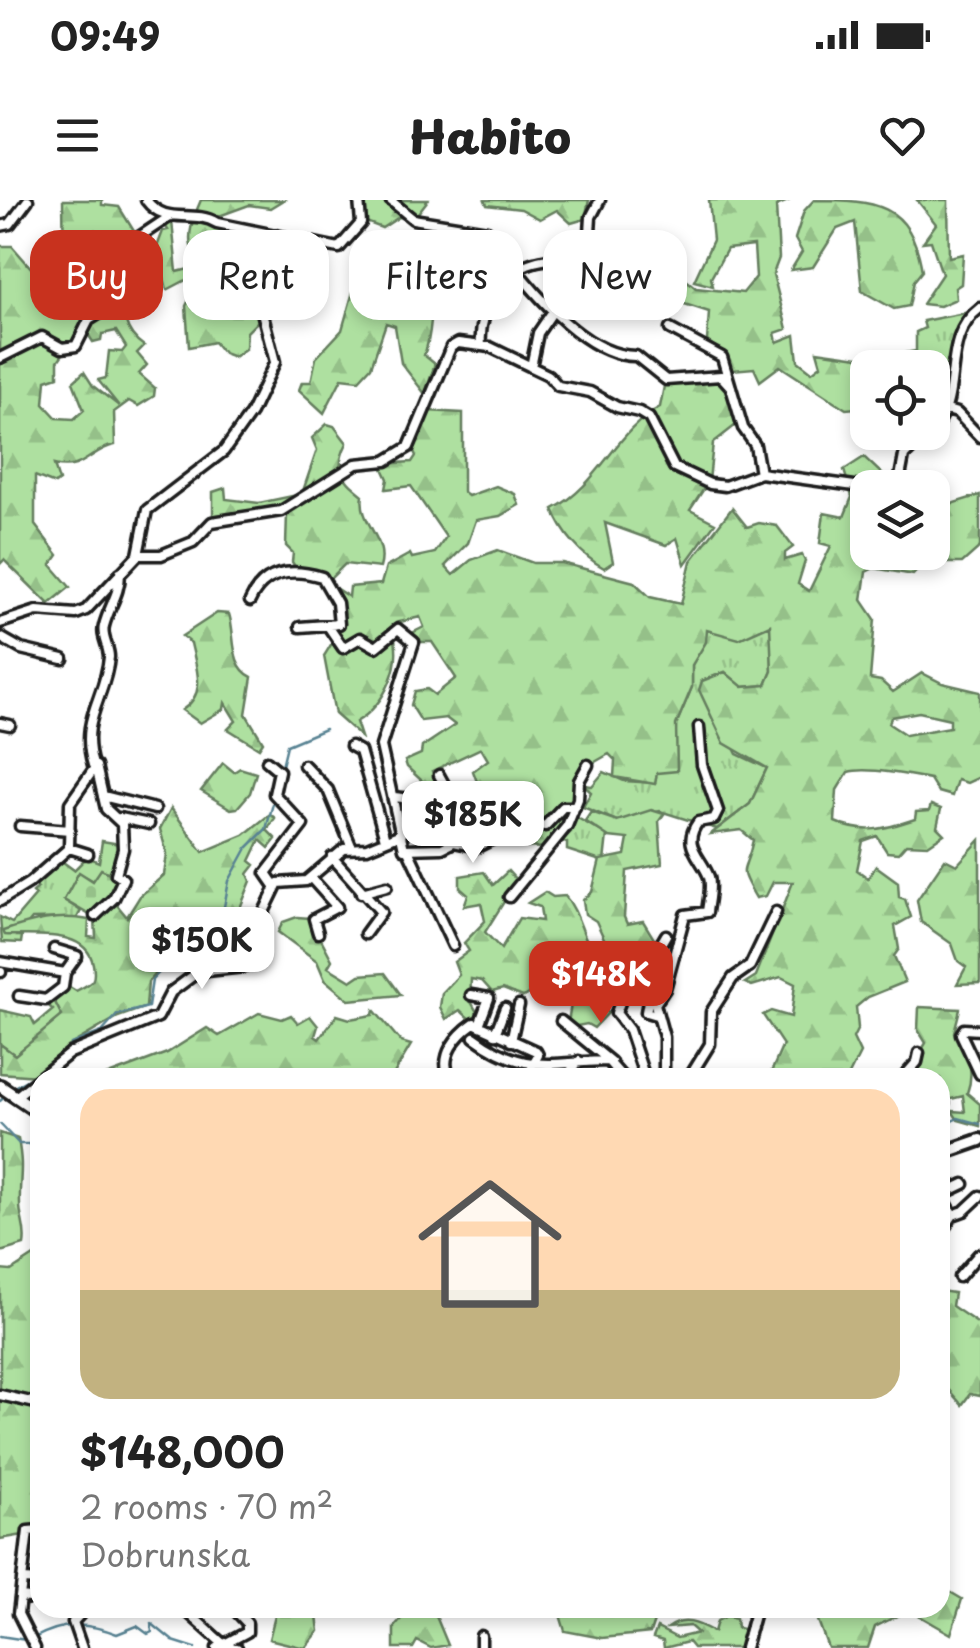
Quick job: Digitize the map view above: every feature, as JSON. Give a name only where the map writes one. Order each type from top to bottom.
[{"type":"main road","points":[[10,1090],[30,1105]]},
{"type":"main road","points":[[950,1150],[980,1140]]},
{"type":"street","points":[[0,226],[10,224],[28,200]]},
{"type":"street","points":[[146,200],[169,217]]},
{"type":"street","points":[[329,244],[344,246],[361,223],[359,200]]},
{"type":"street","points":[[390,200],[414,219],[482,230]]},
{"type":"street","points":[[523,268],[589,250],[590,217],[600,200]]},
{"type":"street","points":[[0,358],[42,337],[62,348],[76,346],[88,320],[110,308],[101,290],[100,262],[169,217],[205,216],[217,224],[246,230]]},
{"type":"street","points":[[523,273],[543,303]]},
{"type":"street","points":[[950,391],[958,339],[980,308]]},
{"type":"street","points":[[0,623],[37,610],[82,613],[138,555],[147,510],[224,451],[250,412],[275,362],[264,320]]},
{"type":"street","points":[[481,345],[484,320]]},
{"type":"street","points":[[531,367],[538,333],[546,320]]},
{"type":"street","points":[[565,320],[618,356],[636,356],[666,380],[721,376],[732,387]]},
{"type":"street","points":[[670,330],[718,352],[743,428],[756,445],[760,473]]},
{"type":"street","points":[[138,555],[161,555],[192,542],[212,522],[281,511],[356,464],[399,456],[410,446],[451,348],[458,343],[481,345],[531,367],[558,386],[590,392],[617,408],[647,416],[674,467],[719,486],[760,473],[850,485]]},
{"type":"street","points":[[950,411],[957,413],[980,437]]},
{"type":"street","points":[[120,571],[119,592],[104,626],[108,659],[91,711],[88,743],[93,765],[100,771],[106,810],[120,818],[149,824]]},
{"type":"street","points":[[250,600],[264,579],[288,572],[313,574],[325,580],[337,602],[339,624],[300,627]]},
{"type":"street","points":[[328,626],[344,648],[360,638],[376,646],[398,629],[413,640],[405,680],[382,741],[404,848],[453,946]]},
{"type":"street","points":[[0,638],[20,649],[63,659]]},
{"type":"street","points":[[664,1068],[664,1037],[655,1004],[665,989],[686,914],[707,912],[710,883],[692,850],[694,828],[714,819],[718,811],[702,766],[699,727]]},
{"type":"street","points":[[351,746],[360,751],[385,839]]},
{"type":"street","points":[[267,761],[279,770],[274,794],[304,825],[266,873],[275,886]]},
{"type":"street","points":[[0,900],[29,883],[69,848],[70,802],[93,765]]},
{"type":"street","points":[[304,765],[328,790],[352,848]]},
{"type":"street","points":[[509,897],[540,854],[563,833],[575,807],[580,777],[588,765]]},
{"type":"street","points":[[394,797],[429,800],[445,786],[439,775]]},
{"type":"street","points":[[104,796],[155,809]]},
{"type":"street","points":[[408,850],[442,848],[454,842],[480,846],[523,824],[546,826],[563,806],[575,807]]},
{"type":"street","points":[[95,916],[114,898],[122,878],[116,874],[123,846],[120,818]]},
{"type":"street","points":[[20,826],[70,830]]},
{"type":"street","points":[[275,886],[311,878],[332,857],[402,834]]},
{"type":"street","points":[[69,848],[88,854]]},
{"type":"street","points":[[332,857],[381,913],[365,934]]},
{"type":"street","points":[[311,878],[337,906],[314,919],[318,933]]},
{"type":"street","points":[[200,971],[244,967],[248,945],[275,886]]},
{"type":"street","points":[[361,893],[387,886]]},
{"type":"street","points":[[695,1068],[710,1044],[710,1012],[732,978],[750,966],[776,912]]},
{"type":"street","points":[[46,1068],[70,1053],[158,1017],[171,992],[226,954],[241,919]]},
{"type":"street","points":[[656,1015],[646,1012],[649,996],[644,973],[666,935]]},
{"type":"street","points":[[19,996],[46,1000],[64,986],[65,972],[78,956],[54,948]]},
{"type":"street","points":[[0,962],[65,972]]},
{"type":"street","points":[[597,964],[621,983],[622,997],[616,1013],[629,1030],[642,1068]]},
{"type":"street","points":[[471,995],[489,998],[479,1026]]},
{"type":"street","points":[[511,1041],[519,1005]]},
{"type":"street","points":[[495,1034],[505,1008]]},
{"type":"street","points":[[561,1021],[616,1068]]},
{"type":"street","points":[[448,1068],[446,1057],[458,1036],[473,1024],[538,1052],[532,1066]]},
{"type":"street","points":[[980,1030],[964,1029],[961,1034],[980,1072]]},
{"type":"street","points":[[474,1037],[496,1053],[532,1066],[611,1062]]},
{"type":"street","points":[[912,1068],[919,1053]]},
{"type":"street","points":[[573,1068],[579,1061]]},
{"type":"street","points":[[950,1193],[964,1184]]},
{"type":"street","points":[[950,1220],[980,1196]]},
{"type":"street","points":[[950,1210],[953,1215]]},
{"type":"street","points":[[959,1276],[980,1254],[980,1241]]},
{"type":"street","points":[[0,1395],[30,1402]]},
{"type":"street","points":[[30,1531],[18,1614],[34,1642]]},
{"type":"street","points":[[26,1555],[30,1556]]},
{"type":"street","points":[[22,1580],[30,1580]]},
{"type":"street","points":[[20,1597],[30,1598]]},
{"type":"street","points":[[78,1618],[74,1624],[82,1648]]},
{"type":"street","points":[[196,1618],[220,1646],[237,1648]]},
{"type":"street","points":[[220,1646],[246,1632],[248,1623],[243,1618]]},
{"type":"street","points":[[745,1648],[753,1618]]},
{"type":"street","points":[[481,1636],[481,1648]]},
{"type":"green space","points":[[63,200],[102,200],[102,205],[119,207],[133,230],[64,230]]},
{"type":"green space","points":[[201,200],[283,200],[270,208],[249,205],[208,220],[251,230],[191,230]]},
{"type":"green space","points":[[357,200],[428,200],[414,218],[399,217],[382,228],[366,222]]},
{"type":"green space","points":[[485,200],[589,200],[585,219],[571,223],[557,210],[540,219],[521,209],[487,205]]},
{"type":"green space","points":[[709,200],[790,200],[776,206],[779,258],[773,274],[787,329],[775,333],[777,342],[795,335],[798,361],[812,372],[821,365],[817,351],[850,356],[850,409],[780,366],[760,381],[754,368],[732,370],[725,354],[707,341],[709,312],[687,305],[687,281],[696,288],[743,293],[756,277],[754,246],[727,249],[711,278],[713,286],[694,281],[713,240]]},
{"type":"green space","points":[[814,200],[872,204],[899,218],[917,248],[922,271],[914,281],[909,306],[894,309],[862,291],[855,222],[837,229],[813,267],[791,270],[802,252],[795,239],[804,211]]},
{"type":"green space","points":[[917,200],[948,200],[949,257],[963,254],[956,299],[940,306],[922,304],[942,274],[931,241],[923,242],[936,224]]},
{"type":"green space","points":[[172,221],[177,272],[183,270],[183,282],[167,290],[163,231],[168,230],[164,224]]},
{"type":"green space","points":[[0,246],[12,246],[30,267],[30,320],[126,320],[134,337],[144,346],[137,353],[147,365],[139,374],[155,388],[154,396],[138,406],[129,401],[114,412],[115,445],[72,466],[54,465],[59,481],[55,484],[35,476],[35,525],[58,555],[51,565],[70,587],[49,604],[4,560],[0,564]],"holes":[[[86,331],[93,342],[101,340],[102,334],[116,331],[126,347],[122,352],[109,351],[106,378],[98,380],[119,406],[93,386],[84,372],[73,382],[84,410],[74,419],[57,418],[44,404],[46,380],[58,376],[58,361],[65,351],[78,350]]]},
{"type":"green space","points":[[349,306],[349,320],[431,320],[424,355],[435,364],[425,394],[401,363],[395,326],[386,323],[371,367],[359,380],[342,378],[324,413],[299,390],[302,382],[311,382],[316,358],[342,330]]},
{"type":"green space","points":[[970,312],[950,355],[950,350],[916,350],[916,332],[925,328],[923,321]]},
{"type":"green space","points":[[187,320],[259,320],[247,332],[246,348],[234,357],[223,353],[214,342],[189,347]]},
{"type":"green space","points":[[721,375],[732,396],[736,425],[713,443],[709,481],[690,510],[715,523],[685,564],[677,538],[666,545],[605,523],[613,562],[604,568],[596,563],[567,535],[553,509],[583,487],[631,429],[660,407],[664,386]]},
{"type":"green space","points":[[427,411],[463,413],[463,492],[468,496],[496,486],[515,494],[519,505],[500,516],[476,520],[468,543],[445,566],[453,575],[471,560],[498,550],[533,563],[562,563],[634,582],[650,597],[681,604],[691,561],[732,508],[747,527],[759,523],[777,526],[793,547],[785,553],[785,560],[802,555],[805,561],[798,584],[809,591],[831,546],[820,543],[824,513],[844,517],[850,502],[850,570],[870,570],[866,572],[862,600],[875,619],[870,679],[881,681],[893,692],[922,673],[942,683],[980,692],[980,777],[967,783],[957,780],[952,796],[938,792],[930,779],[856,771],[848,772],[837,790],[835,822],[856,828],[884,828],[915,819],[916,812],[929,811],[931,805],[941,809],[937,827],[944,834],[928,845],[906,844],[898,853],[887,852],[877,836],[863,841],[857,870],[868,878],[876,866],[898,882],[899,897],[905,899],[911,917],[895,926],[899,949],[894,956],[905,982],[868,997],[856,1007],[858,1028],[853,1038],[860,1053],[852,1068],[773,1068],[783,1045],[763,1015],[771,1011],[791,1017],[795,984],[781,977],[752,986],[745,983],[756,976],[793,882],[773,882],[766,896],[756,898],[744,873],[753,840],[741,830],[711,834],[750,804],[767,768],[724,743],[699,690],[702,681],[725,672],[743,687],[766,685],[772,671],[770,625],[739,639],[707,630],[706,642],[692,665],[692,687],[676,725],[677,771],[657,773],[655,784],[614,777],[615,760],[609,754],[588,766],[576,810],[562,835],[551,835],[544,848],[524,847],[516,832],[534,821],[521,803],[501,817],[497,806],[488,809],[491,844],[468,847],[462,828],[436,824],[435,801],[479,806],[483,798],[473,771],[488,760],[481,748],[432,771],[440,789],[435,793],[407,767],[405,761],[421,754],[422,747],[455,725],[446,718],[421,721],[411,705],[415,691],[427,689],[435,695],[456,678],[432,642],[416,642],[412,633],[424,627],[420,617],[400,622],[392,630],[394,669],[384,694],[356,722],[361,737],[335,714],[324,656],[341,623],[332,586],[349,597],[350,587],[381,584],[386,567],[410,554],[412,558],[435,553],[446,537],[411,486],[386,489],[388,479],[381,464],[412,462],[416,456],[412,447]],"holes":[[[919,712],[950,719],[950,727],[906,735],[889,724],[891,717]]]},
{"type":"green space","points":[[327,424],[334,426],[347,443],[342,473],[363,495],[365,514],[382,557],[380,568],[345,564],[330,579],[301,575],[292,562],[293,553],[286,546],[287,513],[213,518],[213,492],[225,488],[226,499],[259,503],[302,494],[317,450],[312,438]]},
{"type":"green space","points":[[864,457],[878,470],[850,470],[850,490],[844,470]]},
{"type":"green space","points":[[980,495],[980,547],[962,563],[950,563],[950,507]]},
{"type":"green space","points":[[885,570],[918,570],[913,575]]},
{"type":"green space","points":[[217,613],[229,614],[236,658],[252,677],[246,714],[263,742],[259,748],[228,729],[236,721],[225,703],[224,709],[200,723],[182,710],[195,696],[198,679],[191,643],[182,636]]},
{"type":"green space","points":[[771,625],[772,671],[766,685],[742,687],[725,672],[702,681],[737,754],[767,768],[750,804],[717,829],[660,811],[617,821],[583,807],[591,792],[583,785],[592,786],[604,772],[624,781],[655,783],[656,773],[675,753],[676,725],[692,687],[692,665],[707,629],[731,634]]},
{"type":"green space","points":[[223,763],[234,772],[240,768],[256,773],[250,793],[237,808],[231,809],[201,791]]},
{"type":"green space","points":[[171,808],[203,852],[244,835],[270,814],[275,818],[267,830],[276,839],[269,848],[260,840],[250,861],[255,865],[248,874],[251,881],[240,908],[244,913],[227,915],[218,927],[184,939],[148,982],[146,1007],[118,1017],[67,1047],[58,1063],[50,1068],[30,1068],[30,1075],[0,1073],[0,1044],[15,1055],[62,1016],[54,1000],[68,986],[76,991],[94,976],[88,952],[81,945],[58,937],[5,935],[3,931],[45,920],[78,918],[89,920],[88,937],[96,938],[95,917],[113,900],[127,917],[140,896],[164,875],[167,854],[160,829]]},
{"type":"green space","points":[[651,810],[664,814],[659,821],[662,864],[627,871],[624,917],[627,924],[643,921],[654,939],[640,960],[626,967],[625,980],[614,969],[613,947],[607,945],[596,921],[585,914],[583,900],[592,892],[600,860],[625,855],[628,839],[609,837],[585,821],[591,812],[617,821]]},
{"type":"green space","points":[[574,816],[607,835],[604,862],[567,850],[567,843],[561,841],[571,832],[568,826]]},
{"type":"green space","points":[[980,840],[980,983],[957,984],[966,967],[958,961],[952,944],[921,922],[917,900],[945,859],[957,865]]},
{"type":"green space","points":[[102,841],[120,844],[114,875],[94,881],[79,873],[64,900],[81,911],[77,918],[32,919],[18,936],[22,936],[21,943],[2,942],[0,917],[12,923],[36,895],[33,892],[38,888],[32,882],[59,859],[74,870],[87,857],[99,862]]},
{"type":"green space","points":[[101,869],[122,879],[113,898],[93,917],[64,900],[79,872],[93,881]]},
{"type":"green space","points":[[508,871],[517,881],[485,932],[501,949],[519,918],[542,921],[540,907],[528,903],[545,892],[553,897],[565,896],[597,956],[594,976],[586,977],[583,990],[608,1013],[594,1028],[587,1024],[572,1027],[568,1022],[571,1004],[582,996],[548,982],[523,997],[503,989],[492,992],[482,981],[471,979],[470,1000],[477,1012],[473,1022],[460,1010],[446,1019],[440,1007],[442,993],[459,975],[454,962],[469,951],[464,943],[485,921],[481,903],[464,906],[468,895],[460,888],[460,876],[484,872],[493,885]]},
{"type":"green space","points":[[310,918],[332,960],[328,967],[351,981],[360,975],[385,973],[401,995],[349,1000],[325,980],[317,961],[278,932],[283,922]]},
{"type":"green space","points":[[66,985],[54,1000],[62,1016],[57,1023],[15,1055],[0,1044],[0,1010],[31,1017],[35,1025],[53,1010],[46,1003]]},
{"type":"green space","points":[[919,1007],[960,1009],[954,1032],[969,1062],[967,1093],[980,1104],[980,1126],[958,1120],[952,1111],[965,1112],[963,1096],[950,1099],[950,1068],[911,1068],[926,1043],[918,1030]]},
{"type":"green space","points":[[374,1010],[401,1042],[411,1045],[397,1068],[127,1068],[167,1053],[207,1028],[219,1036],[259,1013],[282,1019],[291,1015],[298,1023],[310,1016],[318,1026],[315,1036],[319,1039],[337,1015],[350,1019],[373,1015]]},
{"type":"green space","points":[[0,1133],[18,1139],[25,1239],[24,1245],[0,1252]]},
{"type":"green space","points":[[30,1259],[30,1528],[23,1535],[0,1539],[0,1270],[11,1271]]},
{"type":"green space","points":[[950,1292],[954,1293],[952,1306],[980,1325],[980,1396],[970,1394],[962,1405],[950,1391]]},
{"type":"green space","points":[[950,1592],[962,1599],[951,1634],[923,1618],[950,1618]]},
{"type":"green space","points":[[274,1618],[317,1618],[319,1631],[305,1648],[269,1639]]},
{"type":"green space","points":[[402,1618],[437,1618],[448,1645],[431,1648],[417,1641],[413,1648],[394,1648],[394,1627]]},
{"type":"green space","points":[[561,1618],[655,1618],[650,1633],[602,1638],[565,1631]]},
{"type":"green space","points":[[736,1618],[737,1628],[750,1630],[743,1648],[693,1648],[688,1642],[664,1648],[663,1641],[653,1638],[657,1628],[677,1638],[698,1633],[690,1626],[668,1628],[685,1622],[714,1632],[717,1621]]},
{"type":"green space","points":[[817,1618],[893,1618],[875,1627],[868,1648],[828,1648]]},
{"type":"waterway","points":[[281,770],[287,745],[325,729]]},
{"type":"waterway","points":[[61,1055],[71,1044],[102,1032],[117,1015],[148,1007],[152,980],[188,942],[210,932],[223,912],[229,881],[247,848],[266,829],[274,800]]},
{"type":"waterway","points":[[12,1088],[30,1078]]},
{"type":"waterway","points":[[0,1101],[8,1094]]},
{"type":"waterway","points":[[950,1122],[958,1118],[980,1124]]},
{"type":"waterway","points":[[0,1124],[19,1144],[30,1144]]},
{"type":"waterway","points":[[34,1638],[75,1626],[117,1634],[137,1626],[148,1634],[152,1632],[151,1623],[173,1641],[195,1648]]},
{"type":"waterway","points":[[0,1636],[26,1640]]}]
